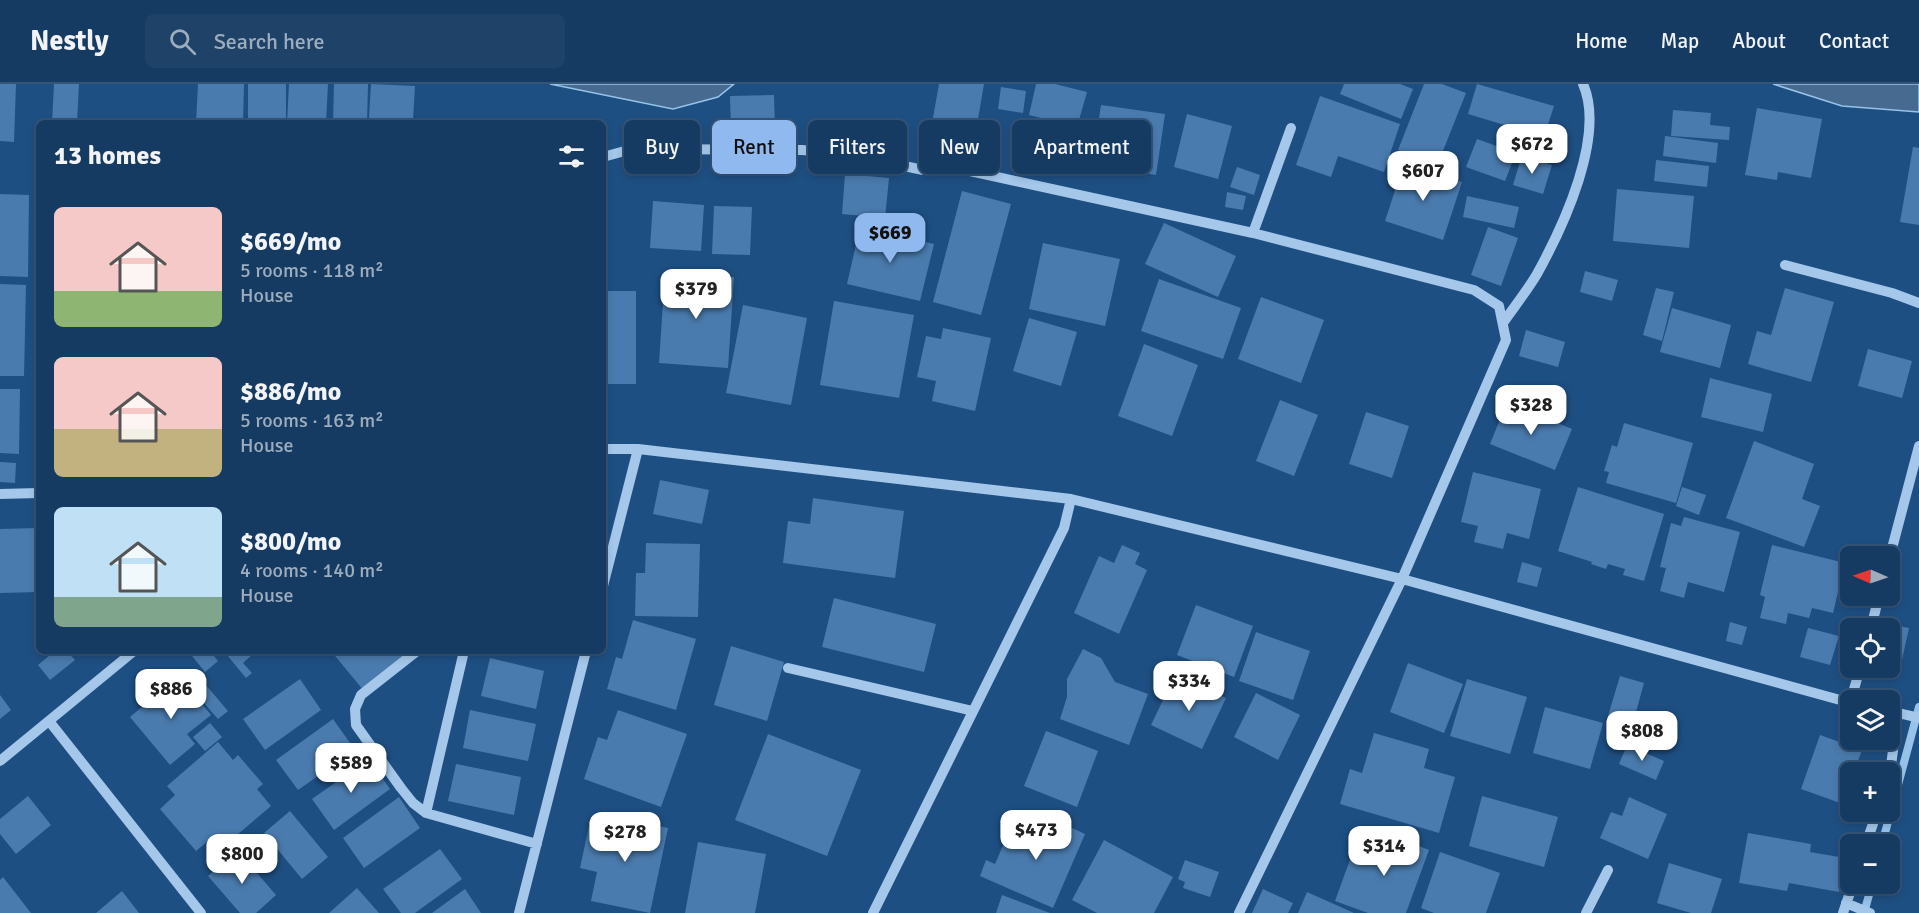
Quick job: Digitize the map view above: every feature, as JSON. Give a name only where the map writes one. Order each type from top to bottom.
[{"type":"street","points":[[1503,323],[1536,275],[1578,182],[1590,122],[1588,95],[1583,84]]},
{"type":"street","points":[[1253,233],[1291,128]]},
{"type":"street","points":[[606,156],[632,149],[802,150],[849,154],[922,170],[970,171],[1253,233],[1474,290],[1499,306],[1506,340],[1402,579],[1239,913]]},
{"type":"street","points":[[1785,265],[1892,293],[1919,303]]},
{"type":"street","points":[[1893,546],[1919,446]]},
{"type":"street","points":[[606,449],[638,449],[1071,499],[1402,579],[1840,699]]},
{"type":"street","points":[[606,574],[638,449]]},
{"type":"street","points":[[0,494],[36,493]]},
{"type":"street","points":[[873,913],[1064,528],[1071,499]]},
{"type":"street","points":[[0,761],[130,654]]},
{"type":"street","points":[[413,654],[361,695],[355,709],[356,725],[401,788],[413,803],[426,813],[537,844]]},
{"type":"street","points":[[426,813],[463,654]]},
{"type":"street","points":[[519,913],[585,654]]},
{"type":"street","points":[[788,668],[973,711]]},
{"type":"street","points":[[1900,714],[1919,718]]},
{"type":"street","points":[[49,720],[201,913]]},
{"type":"street","points":[[1586,913],[1608,870]]},
{"type":"street","points":[[1844,908],[1867,912]]},
{"type":"water","points":[[550,84],[734,84],[718,97],[673,109]]},
{"type":"water","points":[[1773,84],[1919,84],[1919,112],[1842,106]]},
{"type":"building","points":[[0,84],[16,84],[14,142],[0,141]]},
{"type":"building","points":[[54,84],[79,84],[77,120],[52,120]]},
{"type":"building","points":[[198,84],[244,84],[243,120],[196,120]]},
{"type":"building","points":[[248,84],[286,84],[286,120],[248,120]]},
{"type":"building","points":[[289,84],[328,84],[326,120],[287,120]]},
{"type":"building","points":[[334,84],[368,84],[367,120],[333,120]]},
{"type":"building","points":[[371,84],[415,86],[413,120],[369,118]]},
{"type":"building","points":[[939,84],[984,84],[978,120],[933,120]]},
{"type":"building","points":[[1036,84],[1055,84],[1087,92],[1079,120],[1049,120],[1029,115]]},
{"type":"building","points":[[1344,84],[1400,84],[1413,89],[1401,119],[1340,94]]},
{"type":"building","points":[[1424,84],[1442,84],[1466,93],[1437,166],[1398,150]]},
{"type":"building","points":[[1477,84],[1554,106],[1544,137],[1468,114]]},
{"type":"building","points":[[1001,87],[1026,91],[1023,113],[998,109]]},
{"type":"building","points":[[774,95],[775,120],[731,120],[730,96]]},
{"type":"building","points":[[1320,96],[1400,124],[1384,172],[1338,156],[1331,177],[1296,165]]},
{"type":"building","points":[[1101,105],[1165,114],[1156,175],[1150,174],[1151,120],[1099,120]]},
{"type":"building","points":[[1757,108],[1822,119],[1811,178],[1778,172],[1777,180],[1745,175]]},
{"type":"building","points":[[1673,110],[1711,113],[1710,125],[1730,127],[1729,140],[1671,136]]},
{"type":"building","points":[[1187,114],[1232,126],[1218,179],[1174,167]]},
{"type":"building","points":[[1665,136],[1718,143],[1716,163],[1663,156]]},
{"type":"building","points":[[1477,139],[1516,153],[1505,181],[1466,167]]},
{"type":"building","points":[[1913,147],[1919,148],[1919,225],[1900,222]]},
{"type":"building","points":[[1522,155],[1552,165],[1543,194],[1513,185]]},
{"type":"building","points":[[1656,160],[1709,166],[1707,187],[1654,181]]},
{"type":"building","points":[[1404,163],[1462,182],[1443,240],[1385,221]]},
{"type":"building","points":[[1237,167],[1260,175],[1254,195],[1230,187]]},
{"type":"building","points":[[845,174],[889,178],[885,218],[842,214]]},
{"type":"building","points":[[1617,189],[1694,196],[1689,248],[1613,241]]},
{"type":"building","points":[[962,191],[1011,204],[981,315],[933,302]]},
{"type":"building","points":[[1227,192],[1246,196],[1243,210],[1225,207]]},
{"type":"building","points":[[0,194],[29,195],[28,277],[0,276]]},
{"type":"building","points":[[1467,196],[1519,207],[1514,228],[1463,217]]},
{"type":"building","points":[[653,201],[704,205],[701,251],[650,248]]},
{"type":"building","points":[[714,206],[752,207],[750,255],[712,254]]},
{"type":"building","points":[[606,222],[608,279],[606,279]]},
{"type":"building","points":[[1164,223],[1236,256],[1218,297],[1145,264]]},
{"type":"building","points":[[860,227],[934,244],[920,301],[847,284]]},
{"type":"building","points":[[1488,227],[1518,238],[1501,286],[1471,275]]},
{"type":"building","points":[[1043,243],[1120,259],[1105,326],[1029,309]]},
{"type":"building","points":[[1585,271],[1618,280],[1612,301],[1580,292]]},
{"type":"building","points":[[665,272],[734,277],[728,368],[659,363]]},
{"type":"building","points":[[1159,279],[1241,308],[1223,359],[1141,331]]},
{"type":"building","points":[[0,284],[26,285],[24,376],[0,376]]},
{"type":"building","points":[[1656,288],[1674,292],[1662,341],[1643,335]]},
{"type":"building","points":[[1785,288],[1834,302],[1811,382],[1748,364],[1757,331],[1771,335]]},
{"type":"building","points":[[606,291],[636,291],[636,384],[606,384]]},
{"type":"building","points":[[1261,297],[1324,320],[1301,383],[1238,359]]},
{"type":"building","points":[[834,301],[914,315],[899,398],[820,385]]},
{"type":"building","points":[[743,305],[807,318],[791,405],[726,393]]},
{"type":"building","points":[[1672,308],[1731,325],[1720,368],[1660,352]]},
{"type":"building","points":[[1029,318],[1077,332],[1061,386],[1013,371]]},
{"type":"building","points":[[943,328],[991,338],[975,411],[932,401],[936,381],[917,377],[926,336],[941,339]]},
{"type":"building","points":[[1526,330],[1565,342],[1558,367],[1519,356]]},
{"type":"building","points":[[1144,344],[1198,365],[1172,436],[1118,416]]},
{"type":"building","points":[[1868,349],[1912,361],[1902,398],[1858,386]]},
{"type":"building","points":[[1710,378],[1772,394],[1763,432],[1701,417]]},
{"type":"building","points":[[0,389],[20,389],[19,454],[0,453]]},
{"type":"building","points":[[1280,400],[1318,415],[1294,476],[1256,461]]},
{"type":"building","points":[[1507,402],[1572,429],[1555,470],[1490,444]]},
{"type":"building","points":[[1366,412],[1409,426],[1392,478],[1349,464]]},
{"type":"building","points":[[1624,423],[1693,443],[1676,503],[1606,483],[1609,472],[1604,471],[1612,445],[1617,447]]},
{"type":"building","points":[[1754,441],[1814,464],[1802,499],[1820,506],[1804,547],[1726,518]]},
{"type":"building","points":[[0,462],[16,463],[15,483],[0,482]]},
{"type":"building","points":[[1473,472],[1541,489],[1529,539],[1507,533],[1503,549],[1474,542],[1478,526],[1461,522]]},
{"type":"building","points":[[660,480],[709,490],[702,524],[653,514]]},
{"type":"building","points":[[1578,487],[1664,514],[1644,581],[1623,575],[1625,569],[1608,564],[1606,569],[1558,551]]},
{"type":"building","points":[[1682,487],[1706,495],[1699,515],[1676,506]]},
{"type":"building","points":[[813,498],[904,511],[895,578],[783,563],[788,521],[810,524]]},
{"type":"building","points":[[1684,517],[1740,532],[1724,592],[1688,582],[1684,598],[1660,591],[1666,568],[1660,567],[1671,523],[1681,526]]},
{"type":"building","points":[[36,528],[36,592],[0,593],[0,529]]},
{"type":"building","points":[[646,543],[700,544],[698,617],[635,616],[636,573],[645,573]]},
{"type":"building","points":[[1122,545],[1140,553],[1135,564],[1147,570],[1119,634],[1074,613],[1099,556],[1114,563]]},
{"type":"building","points":[[1772,545],[1840,562],[1840,584],[1833,613],[1812,608],[1809,618],[1788,613],[1786,624],[1760,618],[1765,597],[1760,595]]},
{"type":"building","points":[[1522,562],[1542,568],[1537,587],[1517,582]]},
{"type":"building","points":[[834,598],[936,624],[924,672],[822,647]]},
{"type":"building","points":[[1196,605],[1253,626],[1234,677],[1177,655]]},
{"type":"building","points":[[633,620],[696,639],[676,710],[607,689],[616,657],[622,659]]},
{"type":"building","points":[[1730,622],[1747,627],[1742,645],[1726,641]]},
{"type":"building","points":[[1900,626],[1909,628],[1900,669]]},
{"type":"building","points":[[1808,628],[1839,636],[1830,665],[1800,657]]},
{"type":"building","points":[[1256,632],[1310,651],[1293,700],[1239,681]]},
{"type":"building","points":[[731,646],[784,662],[767,721],[714,705]]},
{"type":"building","points":[[1083,649],[1101,658],[1115,682],[1148,694],[1129,745],[1060,719],[1067,697],[1067,679]]},
{"type":"building","points":[[51,654],[70,654],[75,660],[50,680],[38,665]]},
{"type":"building","points":[[212,654],[218,661],[205,672],[192,656]]},
{"type":"building","points":[[253,654],[243,663],[252,673],[246,678],[227,655]]},
{"type":"building","points":[[333,654],[408,654],[364,691]]},
{"type":"building","points":[[490,658],[544,671],[536,709],[481,696]]},
{"type":"building","points":[[1408,663],[1463,684],[1444,733],[1390,712]]},
{"type":"building","points":[[1175,675],[1226,698],[1202,749],[1151,725]]},
{"type":"building","points":[[179,676],[211,715],[187,734],[195,744],[170,765],[130,717]]},
{"type":"building","points":[[1620,676],[1644,683],[1633,723],[1608,716]]},
{"type":"building","points":[[199,677],[228,711],[218,719],[189,686]]},
{"type":"building","points":[[300,679],[321,710],[265,750],[243,719]]},
{"type":"building","points":[[1467,679],[1527,697],[1510,754],[1450,736]]},
{"type":"building","points":[[1256,693],[1300,715],[1278,760],[1234,737]]},
{"type":"building","points":[[0,695],[11,710],[0,719]]},
{"type":"building","points":[[1545,707],[1603,723],[1590,769],[1533,753]]},
{"type":"building","points":[[470,710],[536,724],[528,761],[463,748]]},
{"type":"building","points":[[618,710],[687,734],[661,807],[584,779],[598,737],[607,740]]},
{"type":"building","points":[[333,719],[355,750],[298,790],[276,760]]},
{"type":"building","points":[[210,723],[222,737],[205,751],[193,737]]},
{"type":"building","points":[[1046,731],[1098,751],[1077,807],[1024,786]]},
{"type":"building","points":[[1374,733],[1429,749],[1424,768],[1455,777],[1439,833],[1340,804],[1350,769],[1362,773]]},
{"type":"building","points":[[768,734],[861,770],[827,856],[735,820]]},
{"type":"building","points":[[1820,735],[1840,742],[1840,750],[1862,750],[1858,762],[1840,762],[1840,803],[1801,789]]},
{"type":"building","points":[[218,742],[233,760],[238,755],[263,784],[257,789],[271,806],[217,852],[208,841],[196,851],[160,809],[175,795],[167,786]]},
{"type":"building","points":[[1627,745],[1664,761],[1656,780],[1619,764]]},
{"type":"building","points":[[369,759],[390,789],[334,830],[312,799]]},
{"type":"building","points":[[456,764],[521,777],[514,815],[448,801]]},
{"type":"building","points":[[28,796],[51,825],[16,854],[0,834],[0,819]]},
{"type":"building","points":[[1482,796],[1558,817],[1544,867],[1469,846]]},
{"type":"building","points":[[399,797],[420,828],[364,868],[343,838]]},
{"type":"building","points":[[1629,797],[1667,814],[1648,859],[1600,838],[1611,812],[1622,816]]},
{"type":"building","points":[[290,811],[328,857],[302,879],[264,833]]},
{"type":"building","points":[[617,817],[668,828],[650,913],[591,901],[597,872],[580,868],[589,826],[614,831]]},
{"type":"building","points":[[1048,817],[1085,834],[1053,908],[980,876],[986,860],[995,864],[1010,829],[1018,832],[1021,826],[1040,835]]},
{"type":"building","points":[[1380,831],[1429,850],[1406,913],[1368,913],[1335,901],[1351,857],[1368,864]]},
{"type":"building","points":[[1748,833],[1811,844],[1810,852],[1840,857],[1839,892],[1789,883],[1787,891],[1739,883]]},
{"type":"building","points":[[1104,840],[1173,877],[1154,913],[1097,913],[1072,900]]},
{"type":"building","points":[[698,842],[766,854],[755,913],[685,913]]},
{"type":"building","points":[[440,849],[462,879],[415,913],[401,913],[383,889]]},
{"type":"building","points":[[237,850],[276,895],[256,913],[240,913],[208,876]]},
{"type":"building","points":[[1440,852],[1500,873],[1486,913],[1434,913],[1421,908]]},
{"type":"building","points":[[1185,860],[1219,872],[1210,897],[1183,888],[1185,882],[1178,879]]},
{"type":"building","points":[[1669,863],[1722,879],[1711,913],[1691,913],[1657,903]]},
{"type":"building","points":[[3,877],[31,913],[0,913],[0,880]]},
{"type":"building","points":[[357,888],[379,913],[329,913]]},
{"type":"building","points":[[465,889],[481,913],[432,913]]},
{"type":"building","points":[[1263,889],[1293,903],[1288,913],[1252,913]]},
{"type":"building","points":[[122,891],[139,913],[96,913]]},
{"type":"building","points":[[1307,892],[1354,913],[1298,913]]},
{"type":"building","points":[[1002,895],[1050,913],[996,913]]},
{"type":"waterway","points":[[1885,834],[1919,707]]},
{"type":"waterway","points":[[1864,913],[1869,894]]}]
